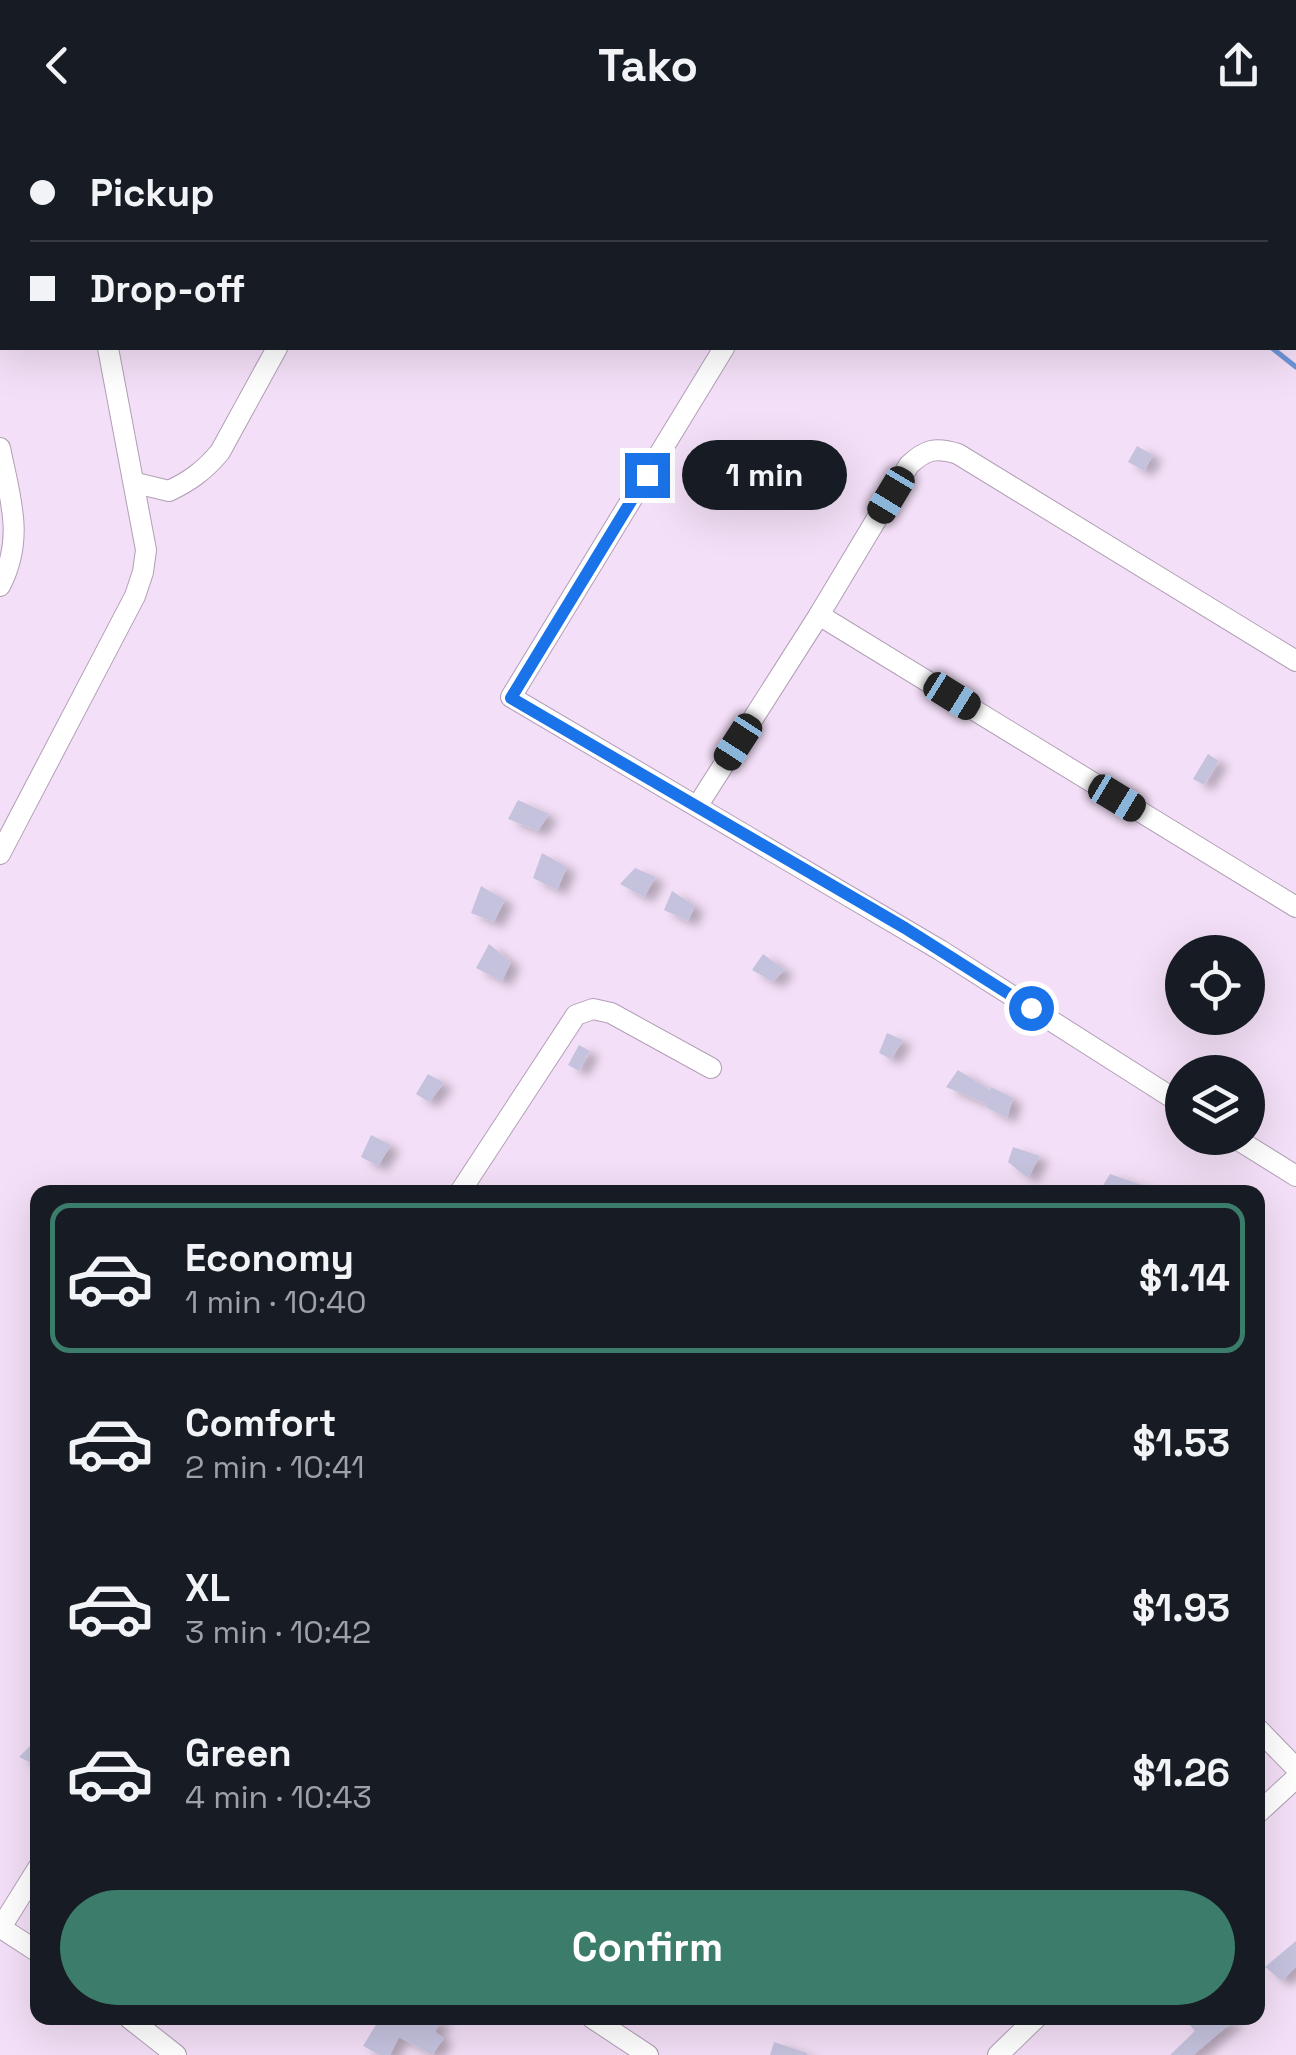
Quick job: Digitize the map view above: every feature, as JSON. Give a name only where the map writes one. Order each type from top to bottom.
[{"type":"street","points":[[0,854],[144,572],[146,550],[136,483],[108,350]]},
{"type":"street","points":[[136,483],[169,492],[207,467],[220,452],[276,350]]},
{"type":"street","points":[[723,350],[511,698],[940,950],[1165,1093]]},
{"type":"street","points":[[0,448],[16,540],[0,586]]},
{"type":"street","points":[[698,805],[820,615],[909,464],[924,451],[939,448],[958,454],[1296,661]]},
{"type":"street","points":[[820,615],[1296,907]]},
{"type":"street","points":[[465,1185],[576,1016],[593,1009],[611,1012],[711,1068]]},
{"type":"street","points":[[1262,1155],[1296,1176]]},
{"type":"street","points":[[1265,1736],[1296,1768]]},
{"type":"street","points":[[1265,1807],[1296,1778]]},
{"type":"street","points":[[30,1881],[0,1929],[30,1947]]},
{"type":"street","points":[[138,2025],[176,2055]]},
{"type":"street","points":[[603,2025],[648,2055]]},
{"type":"street","points":[[998,2055],[1029,2025]]},
{"type":"building","points":[[1137,446],[1153,455],[1144,471],[1128,462]]},
{"type":"building","points":[[1208,754],[1219,761],[1204,785],[1193,779]]},
{"type":"building","points":[[518,800],[549,814],[538,831],[508,819]]},
{"type":"building","points":[[542,853],[567,867],[557,890],[533,878]]},
{"type":"building","points":[[635,868],[656,877],[644,897],[620,884]]},
{"type":"building","points":[[481,886],[505,900],[494,922],[471,913]]},
{"type":"building","points":[[672,891],[695,906],[688,921],[664,910]]},
{"type":"building","points":[[489,944],[511,962],[502,981],[476,968]]},
{"type":"building","points":[[763,954],[785,970],[773,982],[752,970]]},
{"type":"building","points":[[887,1033],[903,1040],[891,1059],[879,1053]]},
{"type":"building","points":[[579,1045],[590,1051],[579,1071],[568,1065]]},
{"type":"building","points":[[958,1070],[990,1090],[991,1087],[1013,1098],[1007,1118],[986,1107],[987,1104],[946,1087]]},
{"type":"building","points":[[428,1074],[444,1083],[429,1102],[416,1094]]},
{"type":"building","points":[[371,1135],[391,1145],[378,1166],[361,1157]]},
{"type":"building","points":[[1013,1147],[1040,1156],[1028,1178],[1008,1162]]},
{"type":"building","points":[[1110,1174],[1142,1185],[1103,1185]]},
{"type":"building","points":[[30,1746],[30,1762],[19,1757]]},
{"type":"building","points":[[1296,1941],[1296,1967],[1282,1981],[1265,1967]]},
{"type":"building","points":[[376,2025],[438,2025],[435,2032],[444,2038],[432,2055],[399,2037],[390,2055],[380,2055],[363,2046]]},
{"type":"building","points":[[1190,2025],[1229,2025],[1193,2055],[1170,2055],[1195,2031]]},
{"type":"building","points":[[774,2042],[807,2053],[807,2055],[770,2055]]},
{"type":"waterway","points":[[1275,350],[1296,367]]},
{"type":"route","points":[[647,475],[511,698],[905,928],[1031,1008]]}]
